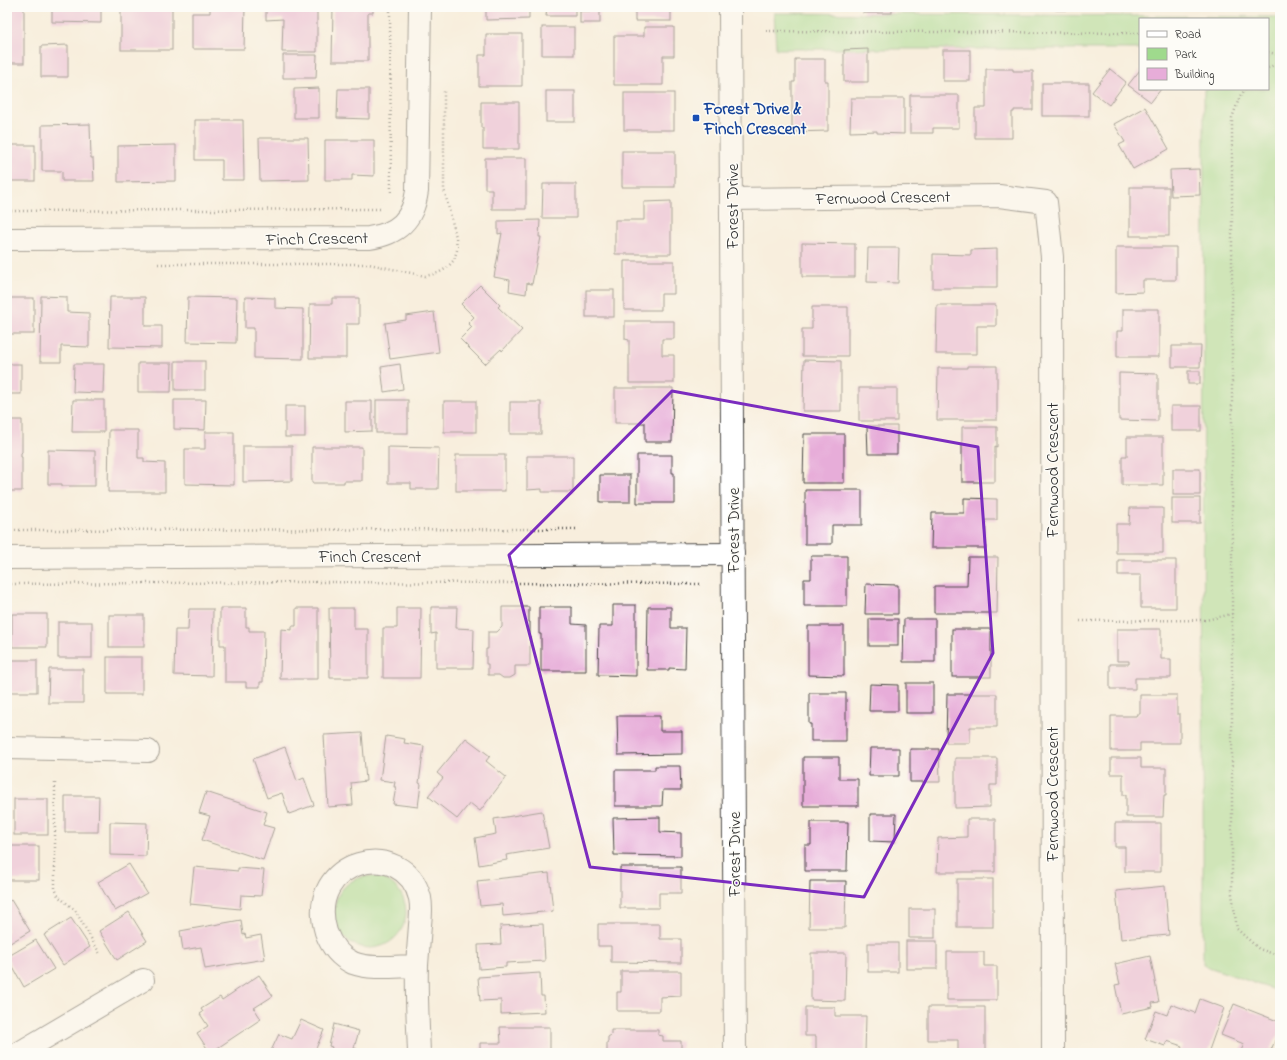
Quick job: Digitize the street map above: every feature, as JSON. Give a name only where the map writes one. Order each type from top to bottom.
[{"type":"street","name":"Finch Crescent","points":[[7,239],[369,238],[381,237],[392,232],[402,225],[410,215],[415,204],[417,192],[420,7]]},
{"type":"street","name":"Forest Drive","points":[[730,7],[735,1053]]},
{"type":"street","name":"Fernwood Crescent","points":[[732,199],[999,196],[1046,202],[1052,265],[1053,1053]]},
{"type":"street","name":"Finch Crescent","points":[[7,558],[733,554]]},
{"type":"street","points":[[7,748],[148,752]]},
{"type":"street","points":[[417,966],[364,966],[344,958],[335,950],[329,939],[323,915],[327,892],[332,882],[341,873],[351,866],[362,862],[374,861],[387,863],[398,868],[408,876],[416,887],[420,898],[422,911],[417,966],[418,1053]]},
{"type":"street","points":[[19,1053],[143,980]]},
{"type":"path","points":[[390,7],[391,199]]},
{"type":"path","points":[[766,31],[1139,33]]},
{"type":"path","points":[[1269,52],[1280,55]]},
{"type":"path","points":[[1269,68],[1280,62]]},
{"type":"path","points":[[1245,90],[1240,96],[1232,118],[1232,894],[1237,929],[1259,949],[1280,956]]},
{"type":"path","points":[[7,211],[385,209]]},
{"type":"path","points":[[7,530],[580,529]]},
{"type":"path","points":[[7,584],[312,582],[701,584]]},
{"type":"path","points":[[1080,621],[1206,620],[1232,614]]},
{"type":"path","points":[[55,784],[55,888],[58,896],[75,910],[100,954]]},
{"type":"highlighted area","points":[[672,391],[978,447],[993,653],[864,897],[590,867],[509,555]]},
{"type":"green space","points":[[774,13],[1280,17],[1280,992],[1203,965],[1204,90],[1269,90],[1269,18],[1139,18],[1139,49],[776,49]]},
{"type":"green space","points":[[363,876],[377,876],[396,886],[406,905],[406,919],[396,938],[377,948],[363,948],[344,938],[334,919],[334,905],[344,886]]},
{"type":"building","points":[[7,7],[24,7],[24,63],[7,63]]},
{"type":"building","points":[[52,7],[101,7],[101,23],[52,22]]},
{"type":"building","points":[[121,7],[172,7],[172,50],[121,50]]},
{"type":"building","points":[[210,7],[245,7],[244,49],[192,49],[192,13],[210,13]]},
{"type":"building","points":[[266,7],[317,7],[317,52],[282,52],[283,19],[266,20]]},
{"type":"building","points":[[333,7],[373,7],[373,13],[368,13],[368,61],[332,61]]},
{"type":"building","points":[[486,7],[529,7],[529,19],[486,20]]},
{"type":"building","points":[[547,7],[575,7],[575,16],[546,16]]},
{"type":"building","points":[[635,7],[671,7],[671,21],[635,21]]},
{"type":"building","points":[[863,7],[892,7],[892,13],[863,13]]},
{"type":"building","points":[[1056,7],[1077,7],[1077,10],[1056,10]]},
{"type":"building","points":[[580,11],[600,11],[600,23],[580,23]]},
{"type":"building","points":[[542,27],[574,27],[574,55],[542,55]]},
{"type":"building","points":[[644,27],[674,27],[674,56],[663,56],[663,85],[614,85],[614,36],[644,36]]},
{"type":"building","points":[[486,34],[522,34],[522,86],[479,86],[479,55],[486,55]]},
{"type":"building","points":[[68,45],[68,77],[41,77],[41,46]]},
{"type":"building","points":[[868,49],[868,82],[844,82],[844,50]]},
{"type":"building","points":[[943,50],[970,50],[970,81],[943,81]]},
{"type":"building","points":[[283,55],[317,55],[316,78],[283,78]]},
{"type":"building","points":[[795,59],[825,59],[825,81],[828,81],[828,131],[792,132],[792,82],[795,82]]},
{"type":"building","points":[[986,69],[1033,71],[1033,110],[1014,110],[1014,112],[1012,112],[1012,138],[975,138],[975,108],[986,108]]},
{"type":"building","points":[[1110,69],[1126,82],[1109,105],[1092,92]]},
{"type":"building","points":[[1139,71],[1139,90],[1160,90],[1151,102],[1128,85]]},
{"type":"building","points":[[1042,83],[1089,83],[1089,116],[1042,116]]},
{"type":"building","points":[[319,88],[319,118],[294,118],[294,89]]},
{"type":"building","points":[[338,89],[369,89],[369,119],[337,118]]},
{"type":"building","points":[[546,91],[575,91],[575,122],[546,122]]},
{"type":"building","points":[[624,93],[674,93],[674,130],[624,130]]},
{"type":"building","points":[[910,95],[959,95],[959,128],[933,128],[933,133],[910,133]]},
{"type":"building","points":[[851,98],[904,98],[904,134],[877,133],[877,131],[850,132]]},
{"type":"building","points":[[481,102],[519,102],[519,149],[483,149]]},
{"type":"building","points":[[1145,107],[1169,149],[1133,169],[1119,145],[1125,142],[1114,124]]},
{"type":"building","points":[[195,120],[243,120],[244,180],[222,180],[222,160],[195,160]]},
{"type":"building","points":[[90,124],[91,158],[93,158],[94,181],[62,181],[62,171],[42,171],[42,125]]},
{"type":"building","points":[[259,138],[308,138],[309,180],[260,181]]},
{"type":"building","points":[[325,140],[374,140],[374,176],[352,175],[352,180],[325,180]]},
{"type":"building","points":[[7,145],[35,145],[35,181],[7,181]]},
{"type":"building","points":[[176,145],[176,181],[118,182],[118,146]]},
{"type":"building","points":[[622,151],[675,151],[675,187],[622,187]]},
{"type":"building","points":[[485,158],[526,158],[526,209],[492,209],[492,189],[485,189]]},
{"type":"building","points":[[1199,169],[1200,195],[1171,196],[1170,170]]},
{"type":"building","points":[[543,184],[576,184],[576,218],[542,218]]},
{"type":"building","points":[[1130,187],[1169,187],[1169,236],[1130,236]]},
{"type":"building","points":[[671,201],[671,254],[615,254],[615,220],[644,220],[644,202]]},
{"type":"building","points":[[540,220],[539,237],[541,237],[532,284],[527,283],[526,294],[509,291],[510,280],[494,277],[502,233],[498,234],[498,221]]},
{"type":"building","points":[[802,243],[855,244],[855,277],[802,277]]},
{"type":"building","points":[[1116,247],[1176,247],[1176,280],[1143,280],[1143,292],[1116,293]]},
{"type":"building","points":[[868,248],[899,248],[898,283],[867,282]]},
{"type":"building","points":[[997,249],[997,288],[933,288],[933,254],[971,255],[971,250]]},
{"type":"building","points":[[624,261],[674,261],[674,294],[661,294],[661,310],[624,310]]},
{"type":"building","points":[[480,285],[500,305],[498,307],[522,330],[502,351],[501,349],[485,364],[460,339],[472,327],[468,323],[474,317],[461,304]]},
{"type":"building","points":[[586,290],[614,290],[614,317],[586,317]]},
{"type":"building","points":[[41,296],[67,297],[67,312],[89,313],[89,347],[61,346],[61,362],[40,362]]},
{"type":"building","points":[[110,297],[145,297],[145,326],[162,326],[162,348],[109,347]]},
{"type":"building","points":[[188,297],[237,298],[236,343],[187,342]]},
{"type":"building","points":[[245,297],[275,298],[275,308],[303,309],[303,359],[254,358],[254,328],[245,328]]},
{"type":"building","points":[[7,298],[34,298],[34,334],[7,334]]},
{"type":"building","points":[[332,298],[359,298],[359,324],[346,324],[346,358],[309,358],[310,304],[332,304]]},
{"type":"building","points":[[937,305],[996,305],[996,326],[977,326],[977,354],[936,354]]},
{"type":"building","points":[[812,307],[848,307],[848,356],[802,356],[802,329],[812,329]]},
{"type":"building","points":[[1123,309],[1159,309],[1159,357],[1117,357],[1117,331],[1123,331]]},
{"type":"building","points":[[434,312],[439,352],[390,359],[385,323],[406,320],[406,316]]},
{"type":"building","points":[[625,321],[674,321],[674,339],[662,339],[662,355],[674,355],[674,383],[629,383],[629,340],[625,339]]},
{"type":"building","points":[[1172,346],[1201,346],[1200,367],[1172,367]]},
{"type":"building","points":[[804,360],[841,361],[841,411],[803,411]]},
{"type":"building","points":[[175,361],[205,361],[205,390],[175,390]]},
{"type":"building","points":[[138,363],[172,363],[171,392],[138,392]]},
{"type":"building","points":[[7,364],[21,364],[21,394],[7,394]]},
{"type":"building","points":[[74,364],[104,364],[103,393],[73,392]]},
{"type":"building","points":[[400,364],[403,389],[384,392],[381,367]]},
{"type":"building","points":[[967,366],[997,366],[997,420],[937,420],[938,368],[967,368]]},
{"type":"building","points":[[1188,371],[1200,371],[1200,384],[1188,384]]},
{"type":"building","points":[[1119,373],[1158,374],[1158,421],[1119,420]]},
{"type":"building","points":[[615,388],[673,388],[672,442],[645,442],[645,423],[615,423]]},
{"type":"building","points":[[859,388],[897,388],[897,421],[859,421]]},
{"type":"building","points":[[73,400],[104,400],[104,432],[72,432]]},
{"type":"building","points":[[174,400],[206,400],[205,430],[174,429]]},
{"type":"building","points":[[376,400],[408,400],[408,433],[376,433]]},
{"type":"building","points":[[345,401],[372,401],[372,431],[345,432]]},
{"type":"building","points":[[444,401],[476,401],[476,432],[444,432]]},
{"type":"building","points":[[510,402],[541,402],[541,434],[510,434]]},
{"type":"building","points":[[285,406],[305,406],[305,437],[285,437]]},
{"type":"building","points":[[1171,406],[1201,406],[1201,431],[1171,431]]},
{"type":"building","points":[[7,420],[22,420],[22,491],[7,491]]},
{"type":"building","points":[[867,426],[897,426],[897,454],[868,454]]},
{"type":"building","points":[[962,427],[997,427],[997,447],[995,446],[995,482],[962,482]]},
{"type":"building","points":[[109,430],[138,430],[138,458],[144,458],[144,462],[165,463],[165,492],[108,492]]},
{"type":"building","points":[[205,432],[234,432],[234,485],[185,484],[185,449],[205,449]]},
{"type":"building","points":[[804,434],[844,434],[844,483],[803,483]]},
{"type":"building","points":[[1127,437],[1163,437],[1163,485],[1122,485],[1122,456],[1127,456]]},
{"type":"building","points":[[243,446],[292,446],[292,481],[243,482]]},
{"type":"building","points":[[312,447],[362,447],[362,481],[344,481],[344,483],[312,483]]},
{"type":"building","points":[[388,447],[439,448],[438,489],[411,489],[411,483],[388,483]]},
{"type":"building","points":[[48,450],[95,451],[95,486],[62,486],[62,484],[48,484]]},
{"type":"building","points":[[456,455],[505,455],[505,491],[456,491]]},
{"type":"building","points":[[637,455],[672,455],[672,473],[674,473],[674,503],[637,503]]},
{"type":"building","points":[[527,456],[573,456],[573,492],[542,492],[542,489],[527,490]]},
{"type":"building","points":[[1173,469],[1200,469],[1200,495],[1173,495]]},
{"type":"building","points":[[600,475],[630,475],[630,502],[600,502]]},
{"type":"building","points":[[805,490],[862,490],[862,525],[832,525],[832,544],[805,544]]},
{"type":"building","points":[[964,498],[997,499],[997,520],[986,520],[986,548],[931,548],[932,513],[964,513]]},
{"type":"building","points":[[1172,498],[1200,498],[1200,523],[1172,523]]},
{"type":"building","points":[[1130,508],[1163,508],[1163,553],[1116,553],[1116,524],[1129,524]]},
{"type":"building","points":[[811,556],[847,556],[847,606],[804,606],[804,579],[811,579]]},
{"type":"building","points":[[968,557],[998,557],[997,613],[934,613],[934,586],[967,586]]},
{"type":"building","points":[[1118,560],[1176,560],[1176,608],[1141,608],[1141,575],[1118,575]]},
{"type":"building","points":[[866,584],[898,585],[898,614],[865,614]]},
{"type":"building","points":[[613,605],[636,605],[636,676],[598,675],[599,626],[613,626]]},
{"type":"building","points":[[431,607],[457,607],[456,628],[474,629],[473,668],[436,668],[436,633],[431,634]]},
{"type":"building","points":[[502,607],[529,607],[530,666],[515,666],[515,675],[510,678],[503,678],[499,675],[488,675],[488,664],[486,664],[488,632],[497,632],[502,627]]},
{"type":"building","points":[[539,607],[572,607],[572,624],[586,625],[586,671],[541,671]]},
{"type":"building","points":[[648,607],[671,607],[671,628],[686,628],[685,669],[669,668],[669,670],[647,670]]},
{"type":"building","points":[[220,608],[246,608],[246,627],[249,627],[249,631],[264,631],[263,682],[260,682],[260,687],[246,687],[246,682],[225,682],[225,645],[220,645]]},
{"type":"building","points":[[296,608],[318,608],[318,679],[280,679],[281,629],[292,630],[292,626],[296,626]]},
{"type":"building","points":[[329,608],[354,608],[354,629],[368,629],[368,678],[330,678]]},
{"type":"building","points":[[397,608],[421,608],[420,678],[383,678],[383,628],[397,628]]},
{"type":"building","points":[[189,609],[213,609],[212,676],[174,675],[175,630],[188,630]]},
{"type":"building","points":[[12,614],[47,614],[47,647],[12,647]]},
{"type":"building","points":[[109,615],[144,615],[144,647],[109,647]]},
{"type":"building","points":[[869,619],[898,619],[898,646],[869,646]]},
{"type":"building","points":[[904,619],[935,619],[935,662],[903,662]]},
{"type":"building","points":[[58,622],[92,622],[92,658],[58,658]]},
{"type":"building","points":[[808,626],[844,626],[844,676],[808,675]]},
{"type":"building","points":[[952,629],[991,629],[991,677],[952,677]]},
{"type":"building","points":[[1117,629],[1161,629],[1161,659],[1171,659],[1171,678],[1135,678],[1135,689],[1110,689],[1110,664],[1129,664],[1129,661],[1117,661]]},
{"type":"building","points":[[107,657],[142,657],[142,694],[107,694]]},
{"type":"building","points":[[7,660],[37,660],[37,692],[7,692]]},
{"type":"building","points":[[49,669],[83,669],[83,703],[48,703]]},
{"type":"building","points":[[906,683],[933,683],[933,713],[906,713]]},
{"type":"building","points":[[870,684],[898,685],[898,711],[869,711]]},
{"type":"building","points":[[809,693],[846,693],[846,741],[811,741],[811,724],[809,724]]},
{"type":"building","points":[[947,694],[997,694],[997,727],[970,727],[970,743],[946,743]]},
{"type":"building","points":[[1140,695],[1177,695],[1177,714],[1180,714],[1180,743],[1140,743],[1140,751],[1111,751],[1111,716],[1136,716],[1137,714],[1140,714]]},
{"type":"building","points":[[617,716],[660,716],[660,731],[682,731],[682,754],[618,755]]},
{"type":"building","points":[[362,733],[366,781],[351,783],[353,805],[328,807],[324,735]]},
{"type":"building","points":[[386,736],[405,739],[404,743],[424,746],[419,783],[421,784],[418,807],[393,804],[396,787],[394,787],[395,782],[380,780]]},
{"type":"building","points":[[466,738],[490,756],[486,761],[506,777],[480,811],[470,803],[457,819],[428,796],[443,778],[437,773]]},
{"type":"building","points":[[285,747],[297,781],[304,778],[314,805],[289,814],[282,793],[267,798],[253,759]]},
{"type":"building","points":[[870,748],[899,748],[899,776],[869,776]]},
{"type":"building","points":[[910,749],[939,749],[940,782],[910,782]]},
{"type":"building","points":[[803,757],[839,757],[839,779],[858,779],[858,806],[803,806]]},
{"type":"building","points":[[955,758],[997,758],[997,785],[990,785],[990,807],[955,808]]},
{"type":"building","points":[[1111,758],[1141,758],[1141,768],[1166,768],[1166,795],[1164,795],[1163,817],[1126,817],[1126,795],[1123,795],[1123,774],[1111,774]]},
{"type":"building","points":[[655,766],[680,766],[681,790],[663,790],[662,806],[615,806],[615,770],[655,770]]},
{"type":"building","points":[[206,792],[267,812],[263,825],[274,828],[263,860],[202,840],[210,816],[199,813]]},
{"type":"building","points":[[65,796],[99,796],[98,832],[65,832]]},
{"type":"building","points":[[14,799],[48,799],[48,835],[14,835]]},
{"type":"building","points":[[542,811],[549,848],[506,855],[507,860],[479,865],[475,838],[496,834],[494,819]]},
{"type":"building","points":[[870,814],[896,814],[895,842],[870,841]]},
{"type":"building","points":[[660,817],[660,832],[681,833],[681,856],[614,855],[613,818]]},
{"type":"building","points":[[967,819],[995,819],[995,872],[937,872],[938,838],[967,837]]},
{"type":"building","points":[[110,822],[147,823],[146,856],[110,855]]},
{"type":"building","points":[[811,822],[848,822],[847,871],[805,871],[805,845],[811,845]]},
{"type":"building","points":[[1115,823],[1161,823],[1161,872],[1125,872],[1125,847],[1115,847]]},
{"type":"building","points":[[7,846],[39,846],[39,880],[7,880]]},
{"type":"building","points":[[129,864],[147,893],[115,911],[98,882]]},
{"type":"building","points":[[194,867],[238,871],[238,868],[264,870],[261,896],[241,895],[240,909],[190,904]]},
{"type":"building","points":[[620,867],[681,867],[681,893],[659,893],[659,908],[620,908]]},
{"type":"building","points":[[549,873],[553,911],[503,916],[502,904],[480,906],[477,881]]},
{"type":"building","points":[[957,879],[993,879],[993,927],[957,927]]},
{"type":"building","points":[[810,881],[846,881],[845,928],[809,928]]},
{"type":"building","points":[[1165,886],[1169,935],[1121,939],[1116,891]]},
{"type":"building","points":[[11,900],[30,931],[7,945],[7,903]]},
{"type":"building","points":[[909,909],[935,909],[935,938],[909,938]]},
{"type":"building","points":[[129,912],[147,941],[117,960],[99,931]]},
{"type":"building","points":[[71,918],[90,947],[63,965],[44,935]]},
{"type":"building","points":[[241,920],[243,935],[245,934],[246,938],[261,935],[265,959],[205,969],[201,947],[183,950],[180,931]]},
{"type":"building","points":[[543,924],[545,961],[506,963],[506,967],[479,969],[478,945],[501,944],[500,926]]},
{"type":"building","points":[[598,924],[660,924],[660,939],[681,939],[681,963],[611,962],[611,946],[598,946]]},
{"type":"building","points":[[36,940],[54,969],[24,987],[7,957]]},
{"type":"building","points":[[906,941],[937,941],[937,969],[906,969]]},
{"type":"building","points":[[868,943],[898,943],[898,972],[868,972]]},
{"type":"building","points":[[947,952],[984,952],[984,966],[997,966],[997,1000],[947,1000]]},
{"type":"building","points":[[811,953],[846,953],[845,1001],[811,1000]]},
{"type":"building","points":[[1150,956],[1159,1002],[1152,1003],[1153,1007],[1121,1014],[1115,985],[1120,984],[1115,964]]},
{"type":"building","points":[[621,971],[681,971],[681,996],[660,997],[660,1011],[617,1011],[617,992],[621,992]]},
{"type":"building","points":[[540,973],[541,996],[544,996],[545,1012],[501,1014],[501,1000],[480,1001],[478,977]]},
{"type":"building","points":[[259,975],[273,996],[254,1008],[261,1019],[210,1053],[197,1033],[208,1026],[200,1014],[203,1012],[201,1009],[220,997],[222,1000]]},
{"type":"building","points":[[1200,999],[1224,1008],[1208,1053],[1185,1053],[1180,1051],[1182,1046],[1167,1041],[1165,1046],[1145,1039],[1156,1011],[1167,1015],[1171,1004],[1195,1013]]},
{"type":"building","points":[[1234,1004],[1280,1022],[1280,1029],[1271,1050],[1278,1053],[1240,1053],[1244,1044],[1221,1035]]},
{"type":"building","points":[[805,1007],[835,1007],[835,1016],[866,1016],[865,1053],[816,1053],[816,1036],[805,1036]]},
{"type":"building","points":[[928,1007],[985,1007],[985,1053],[958,1053],[958,1040],[928,1040]]},
{"type":"building","points":[[301,1020],[324,1030],[314,1053],[270,1053],[279,1034],[292,1039]]},
{"type":"building","points":[[334,1024],[359,1031],[354,1048],[357,1049],[356,1053],[330,1053],[332,1047],[329,1046]]},
{"type":"building","points":[[500,1027],[550,1027],[550,1053],[480,1053],[480,1043],[501,1043]]},
{"type":"building","points":[[611,1030],[658,1030],[658,1035],[663,1036],[663,1041],[681,1041],[681,1053],[607,1053],[607,1042],[608,1037],[611,1035]]},
{"type":"place","name":"Forest Drive & Finch Crescent","points":[[696,118]]}]
